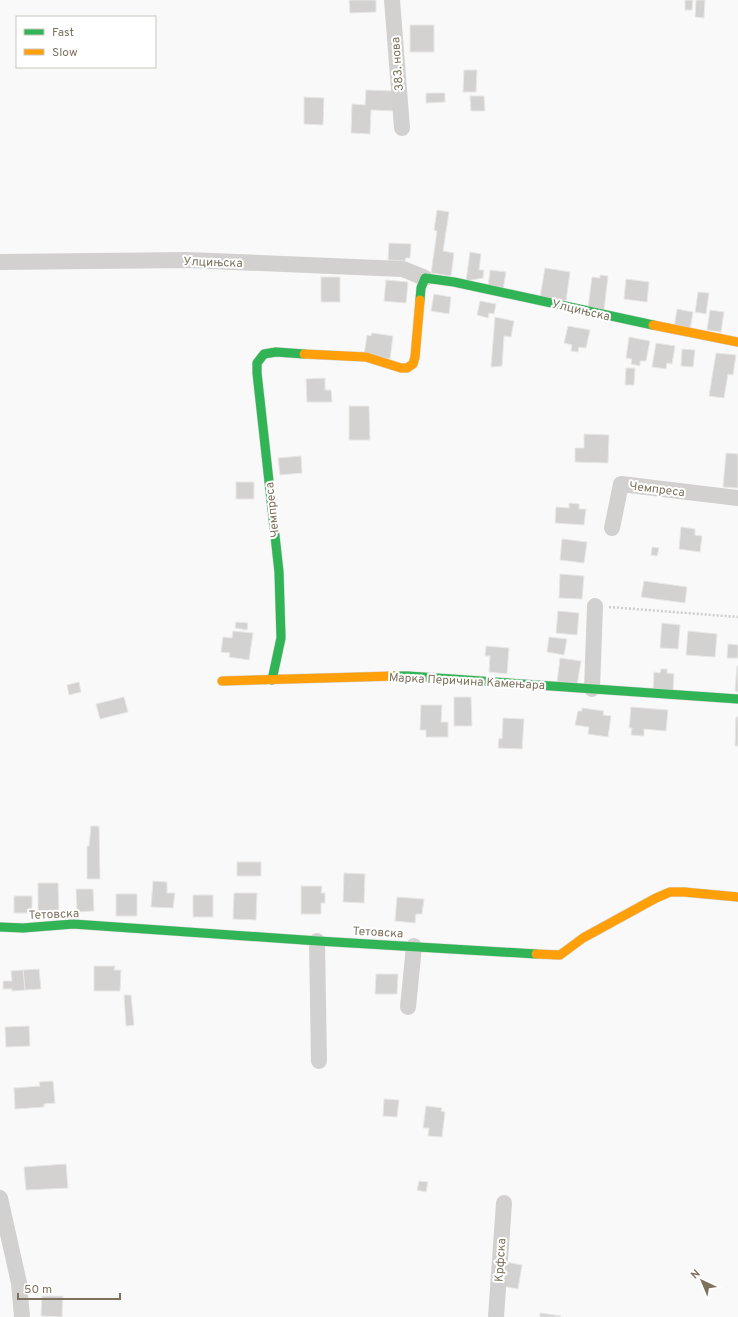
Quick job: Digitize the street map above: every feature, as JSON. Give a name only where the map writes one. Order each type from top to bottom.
[{"type":"street","name":"383. нова","points":[[392,0],[402,128]]},
{"type":"street","name":"Улцињска","points":[[0,262],[203,261],[402,269],[425,278],[454,282],[738,342]]},
{"type":"street","name":"Чемпреса","points":[[272,680],[281,638],[279,572],[257,363],[264,354],[276,352],[366,357],[401,368],[407,368],[413,364],[415,357],[422,288],[425,278]]},
{"type":"street","name":"Чемпреса","points":[[612,528],[621,484],[738,498]]},
{"type":"street","points":[[592,689],[595,606]]},
{"type":"street","name":"Марка Перичина Камењара","points":[[222,681],[408,676],[738,699]]},
{"type":"street","name":"Тетовска","points":[[0,927],[23,928],[73,924],[317,941],[560,955],[583,938],[656,898],[670,892],[738,897]]},
{"type":"street","points":[[317,941],[319,1061]]},
{"type":"street","points":[[408,1007],[414,946]]},
{"type":"street","points":[[0,1198],[19,1283],[22,1317]]},
{"type":"street","name":"Крфска","points":[[496,1317],[504,1203]]},
{"type":"path","points":[[595,606],[738,617]]},
{"type":"building","points":[[349,0],[376,0],[376,12],[350,13]]},
{"type":"building","points":[[685,0],[693,0],[692,10],[685,10]]},
{"type":"building","points":[[696,0],[705,0],[704,18],[695,17]]},
{"type":"building","points":[[410,25],[434,25],[434,52],[410,52]]},
{"type":"building","points":[[464,70],[477,70],[476,92],[463,92]]},
{"type":"building","points":[[366,90],[395,91],[395,111],[371,110],[370,134],[351,133],[352,104],[365,105]]},
{"type":"building","points":[[426,93],[445,93],[445,102],[426,103]]},
{"type":"building","points":[[470,96],[484,96],[485,111],[471,111]]},
{"type":"building","points":[[304,97],[324,98],[323,125],[304,124]]},
{"type":"building","points":[[437,210],[449,212],[443,251],[454,253],[451,276],[431,273],[437,231],[434,230]]},
{"type":"building","points":[[389,243],[411,244],[410,258],[406,258],[405,261],[388,260]]},
{"type":"building","points":[[470,252],[481,254],[479,270],[484,270],[483,278],[466,281]]},
{"type":"building","points":[[545,268],[570,272],[566,301],[540,297]]},
{"type":"building","points":[[490,270],[506,272],[503,290],[488,287]]},
{"type":"building","points":[[600,275],[608,276],[604,310],[588,308],[592,277],[600,278]]},
{"type":"building","points":[[321,277],[340,277],[340,302],[321,302]]},
{"type":"building","points":[[626,279],[649,282],[647,302],[624,299]]},
{"type":"building","points":[[386,280],[408,282],[406,303],[384,301]]},
{"type":"building","points":[[698,292],[709,293],[706,314],[695,312]]},
{"type":"building","points":[[434,294],[451,297],[449,314],[431,311]]},
{"type":"building","points":[[480,301],[496,304],[494,314],[489,313],[488,318],[477,315]]},
{"type":"building","points":[[677,309],[693,312],[690,330],[674,328]]},
{"type":"building","points":[[710,310],[724,312],[721,332],[707,330]]},
{"type":"building","points":[[495,317],[514,321],[511,337],[504,336],[502,366],[491,367]]},
{"type":"building","points":[[568,326],[590,330],[586,348],[579,347],[578,352],[571,351],[572,345],[564,343]]},
{"type":"building","points":[[372,333],[393,336],[390,359],[364,355],[367,335],[371,336]]},
{"type":"building","points":[[629,337],[650,341],[646,361],[640,361],[640,366],[631,364],[632,359],[626,358]]},
{"type":"building","points":[[656,343],[675,346],[672,364],[667,363],[666,369],[652,367]]},
{"type":"building","points":[[682,349],[695,350],[693,367],[681,366]]},
{"type":"building","points":[[716,353],[736,355],[733,375],[728,374],[724,398],[709,396]]},
{"type":"building","points":[[626,368],[635,368],[634,385],[625,385]]},
{"type":"building","points":[[325,378],[325,390],[331,390],[332,402],[307,402],[306,379]]},
{"type":"building","points":[[349,406],[369,406],[370,440],[349,440]]},
{"type":"building","points":[[584,434],[609,435],[608,463],[575,462],[575,448],[584,448]]},
{"type":"building","points":[[726,453],[738,454],[738,488],[723,487]]},
{"type":"building","points":[[301,456],[302,473],[280,475],[278,458]]},
{"type":"building","points":[[236,482],[254,482],[254,499],[236,499]]},
{"type":"building","points":[[569,503],[579,504],[579,509],[586,509],[584,525],[555,523],[556,507],[569,508]]},
{"type":"building","points":[[681,527],[695,529],[695,535],[702,536],[700,552],[679,549]]},
{"type":"building","points":[[562,539],[587,542],[584,563],[560,560]]},
{"type":"building","points":[[652,547],[659,548],[657,556],[651,555]]},
{"type":"building","points":[[560,574],[584,576],[582,599],[559,598]]},
{"type":"building","points":[[644,581],[687,587],[685,603],[641,597]]},
{"type":"building","points":[[558,611],[579,613],[577,635],[556,633]]},
{"type":"building","points":[[236,622],[248,623],[247,630],[235,628]]},
{"type":"building","points":[[662,623],[680,625],[678,649],[660,648]]},
{"type":"building","points":[[233,631],[253,633],[249,660],[229,657],[230,653],[221,652],[223,637],[232,638]]},
{"type":"building","points":[[688,631],[717,634],[715,657],[686,655]]},
{"type":"building","points":[[549,637],[567,639],[564,655],[547,652]]},
{"type":"building","points":[[728,644],[738,645],[738,658],[727,658]]},
{"type":"building","points":[[486,646],[509,648],[507,674],[489,672],[490,656],[485,656]]},
{"type":"building","points":[[560,658],[581,661],[577,686],[557,683]]},
{"type":"building","points":[[738,666],[738,692],[735,691]]},
{"type":"building","points":[[661,669],[667,669],[667,673],[674,674],[673,693],[653,692],[654,672],[660,673]]},
{"type":"building","points":[[79,682],[81,692],[69,695],[67,685]]},
{"type":"building","points":[[124,697],[128,712],[100,719],[96,704]]},
{"type":"building","points":[[454,697],[471,697],[472,726],[454,726]]},
{"type":"building","points":[[421,705],[442,705],[441,722],[448,722],[448,737],[426,737],[426,730],[420,730]]},
{"type":"building","points":[[631,707],[668,710],[666,731],[644,729],[644,736],[631,735],[632,728],[629,728]]},
{"type":"building","points":[[582,708],[604,711],[603,715],[611,716],[608,737],[588,734],[589,727],[575,725],[578,711],[582,711]]},
{"type":"building","points":[[736,717],[738,717],[738,746],[735,746]]},
{"type":"building","points":[[503,718],[524,719],[522,749],[498,748],[499,738],[502,739]]},
{"type":"building","points":[[91,826],[99,826],[100,879],[87,879],[87,846],[89,846]]},
{"type":"building","points":[[237,862],[261,862],[261,876],[237,876]]},
{"type":"building","points":[[344,873],[365,874],[364,903],[343,902]]},
{"type":"building","points":[[153,881],[167,882],[167,893],[175,893],[173,908],[151,907]]},
{"type":"building","points":[[38,883],[58,883],[59,913],[38,913]]},
{"type":"building","points":[[301,886],[322,886],[321,893],[325,893],[325,903],[321,903],[321,914],[301,914]]},
{"type":"building","points":[[76,889],[93,889],[94,911],[77,912]]},
{"type":"building","points":[[234,893],[257,893],[256,920],[233,919]]},
{"type":"building","points":[[116,894],[137,894],[137,916],[116,916]]},
{"type":"building","points":[[193,895],[213,895],[213,917],[193,917]]},
{"type":"building","points":[[14,896],[32,896],[32,913],[14,913]]},
{"type":"building","points":[[397,897],[424,899],[422,914],[416,914],[415,923],[395,921]]},
{"type":"building","points":[[94,966],[115,966],[114,970],[121,970],[120,991],[94,991]]},
{"type":"building","points":[[39,969],[41,989],[25,990],[23,970]]},
{"type":"building","points":[[23,970],[25,990],[12,991],[12,989],[3,989],[3,981],[12,981],[11,971]]},
{"type":"building","points":[[376,974],[398,974],[397,994],[375,994]]},
{"type":"building","points":[[124,995],[131,995],[134,1025],[126,1026]]},
{"type":"building","points":[[29,1026],[30,1046],[6,1047],[5,1027]]},
{"type":"building","points":[[53,1081],[55,1103],[44,1104],[44,1107],[15,1109],[14,1088],[40,1086],[39,1082]]},
{"type":"building","points":[[384,1099],[399,1100],[397,1117],[383,1116]]},
{"type":"building","points":[[426,1106],[442,1108],[441,1111],[445,1112],[442,1137],[428,1136],[429,1128],[423,1128]]},
{"type":"building","points":[[66,1164],[68,1188],[26,1190],[24,1167]]},
{"type":"building","points":[[419,1181],[428,1182],[426,1192],[417,1190]]},
{"type":"building","points":[[506,1262],[522,1265],[518,1289],[501,1286]]},
{"type":"building","points":[[42,1296],[63,1296],[62,1317],[41,1316]]},
{"type":"building","points":[[540,1313],[561,1316],[540,1317]]},
{"type":"traffic: fast","points":[[420,300],[421,288],[425,278],[454,282],[653,325]]},
{"type":"traffic: fast","points":[[272,680],[281,638],[279,572],[257,363],[264,354],[276,352],[304,354]]},
{"type":"traffic: fast","points":[[395,676],[738,699]]},
{"type":"traffic: fast","points":[[0,927],[23,928],[73,924],[536,954]]},
{"type":"traffic: slow","points":[[304,354],[366,357],[401,368],[407,368],[413,364],[415,357],[420,300]]},
{"type":"traffic: slow","points":[[653,325],[738,342]]},
{"type":"traffic: slow","points":[[222,681],[395,676]]},
{"type":"traffic: slow","points":[[536,954],[560,955],[583,938],[656,898],[670,892],[738,897]]}]
